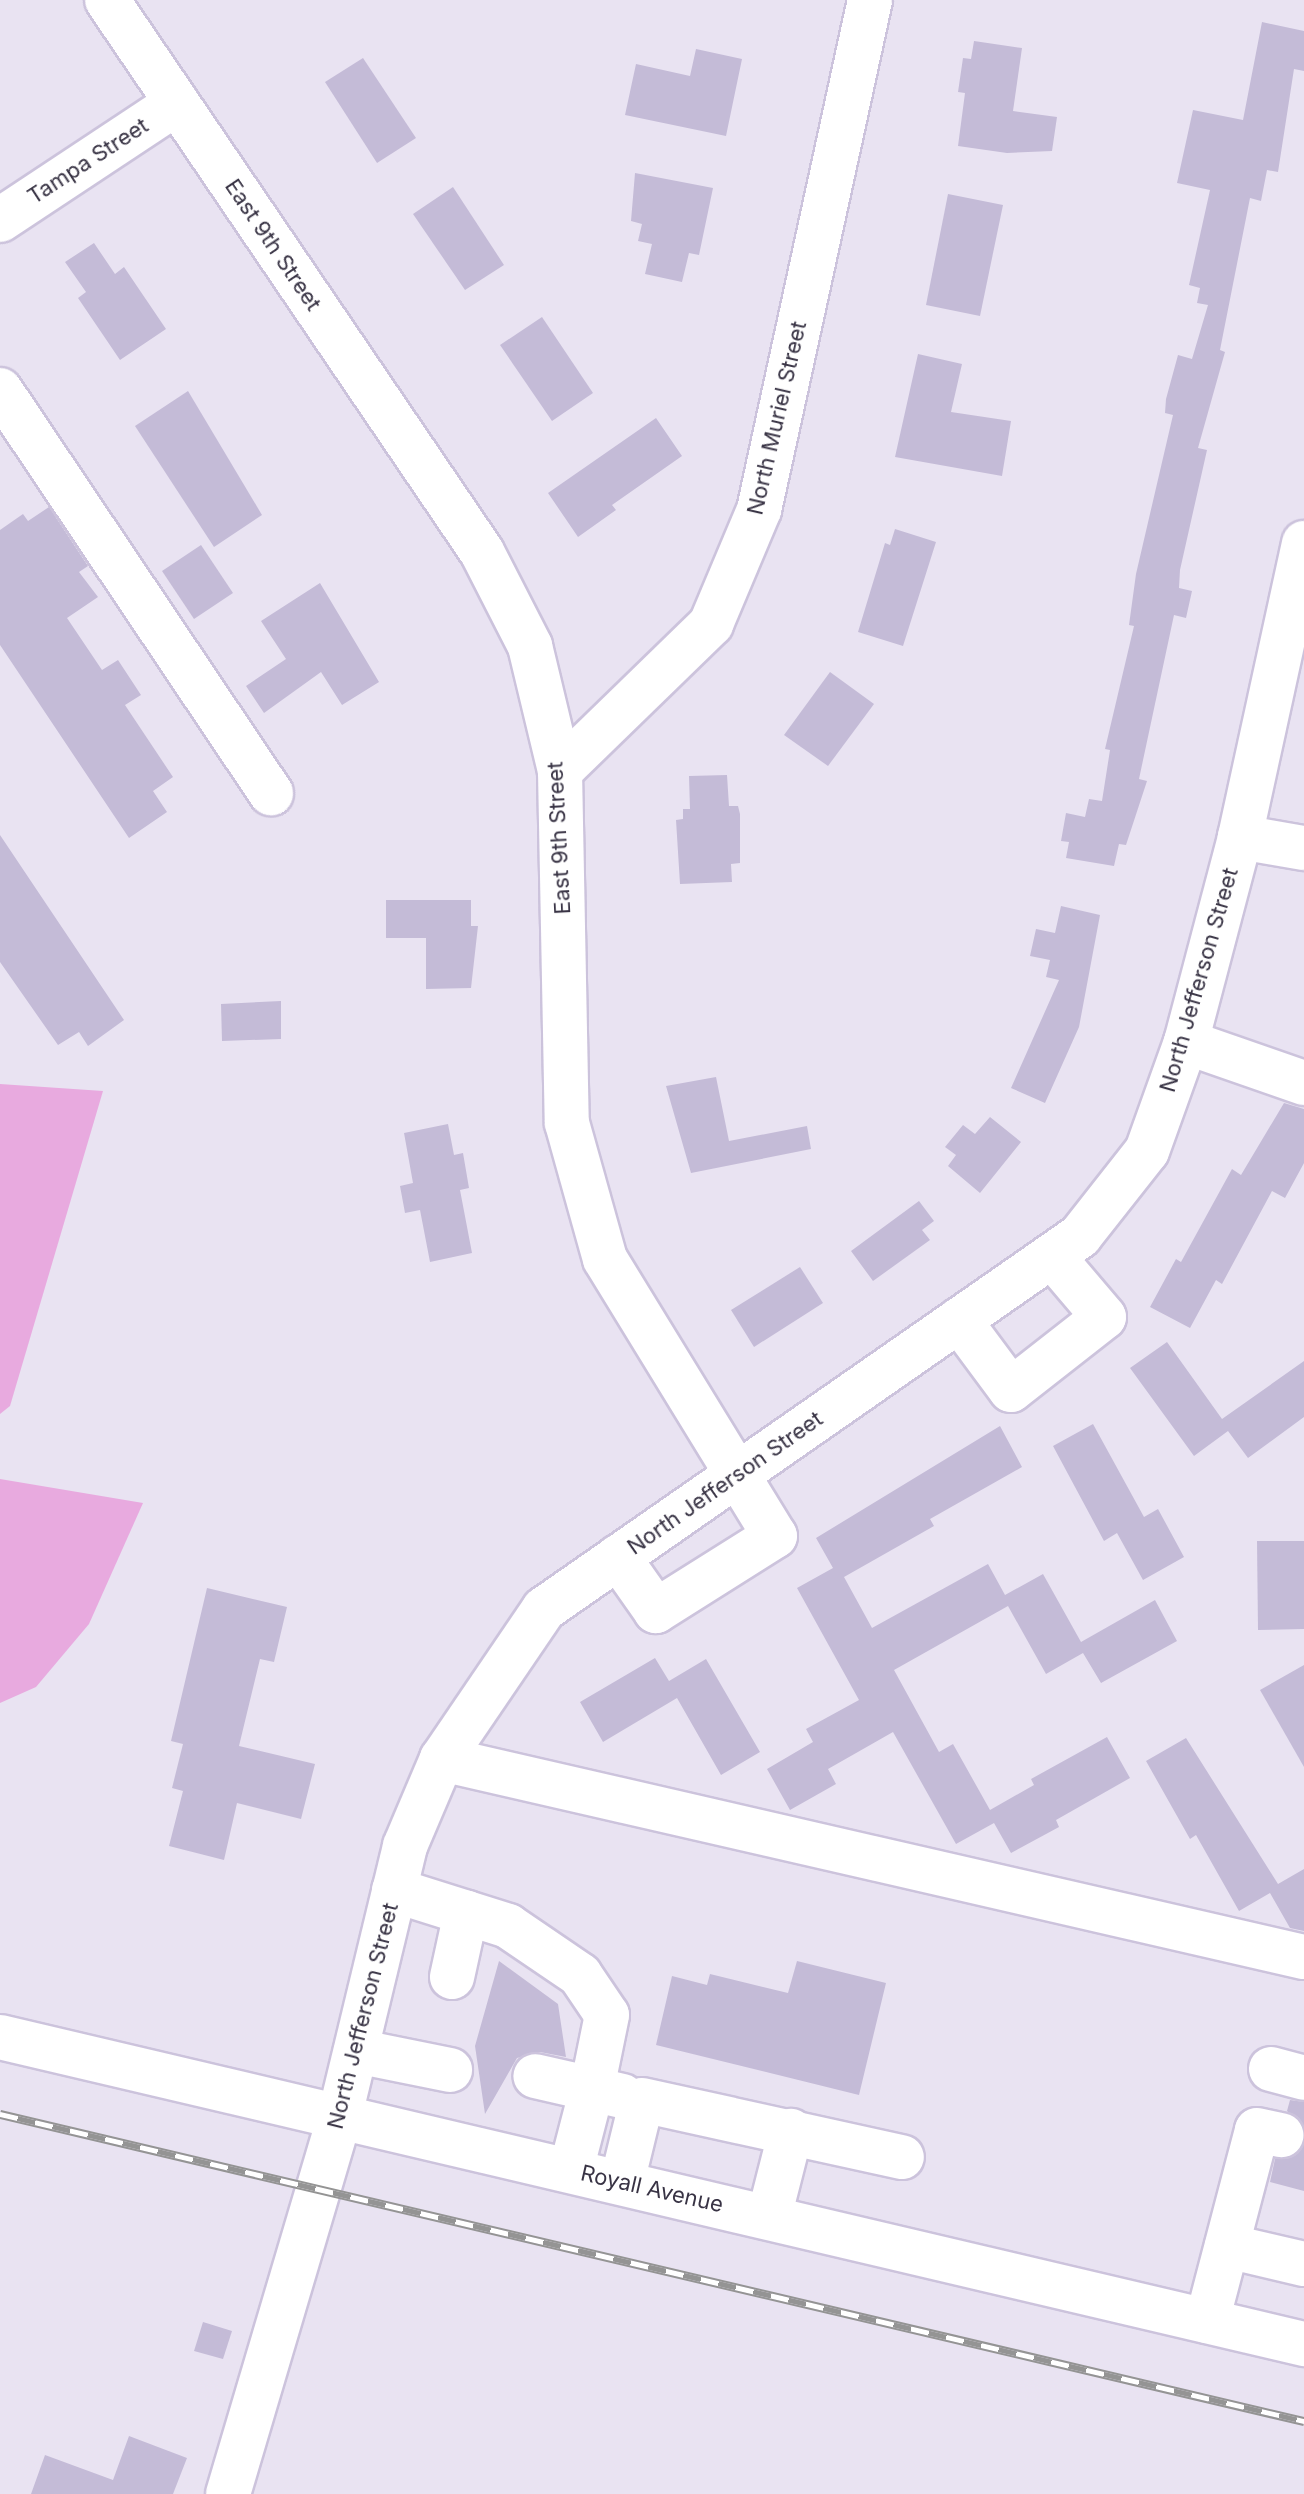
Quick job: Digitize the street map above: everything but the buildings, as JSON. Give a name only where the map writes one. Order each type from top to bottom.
[{"type":"street","name":"East 9th Street","points":[[107,0],[482,552],[530,646],[560,771],[567,1123],[605,1259],[775,1536],[656,1611],[618,1557]]},
{"type":"street","name":"North Muriel Street","points":[[560,771],[711,624],[759,510],[870,0]]},
{"type":"street","name":"Tampa Street","points":[[0,220],[177,103]]},
{"type":"street","points":[[0,390],[271,793]]},
{"type":"street","name":"North Jefferson Street","points":[[228,2494],[340,2115],[405,1846],[442,1759],[544,1609],[1080,1236],[1147,1151],[1186,1042],[1240,837],[1304,543]]},
{"type":"street","points":[[1240,837],[1304,848]]},
{"type":"street","points":[[1186,1042],[1304,1083]]},
{"type":"street","points":[[959,1320],[1011,1390],[1104,1317],[1052,1256]]},
{"type":"street","points":[[442,1759],[1304,1957]]},
{"type":"street","points":[[394,1890],[508,1926],[580,1975],[607,2015],[571,2170]]},
{"type":"street","points":[[452,1977],[466,1913]]},
{"type":"street","name":"Royall Avenue","points":[[0,2037],[1304,2344]]},
{"type":"street","points":[[356,2051],[450,2070]]},
{"type":"street","points":[[535,2076],[902,2157]]},
{"type":"street","points":[[622,2182],[642,2100]]},
{"type":"street","points":[[1207,2321],[1257,2130],[1281,2135]]},
{"type":"street","points":[[769,2217],[791,2131]]},
{"type":"street","points":[[1227,2246],[1304,2264]]},
{"type":"shaded area","points":[[0,1084],[103,1091],[10,1406],[0,1414]]},
{"type":"shaded area","points":[[0,1479],[143,1503],[89,1624],[36,1687],[0,1703]]},
{"type":"railway","points":[[0,2114],[1304,2421]]}]
